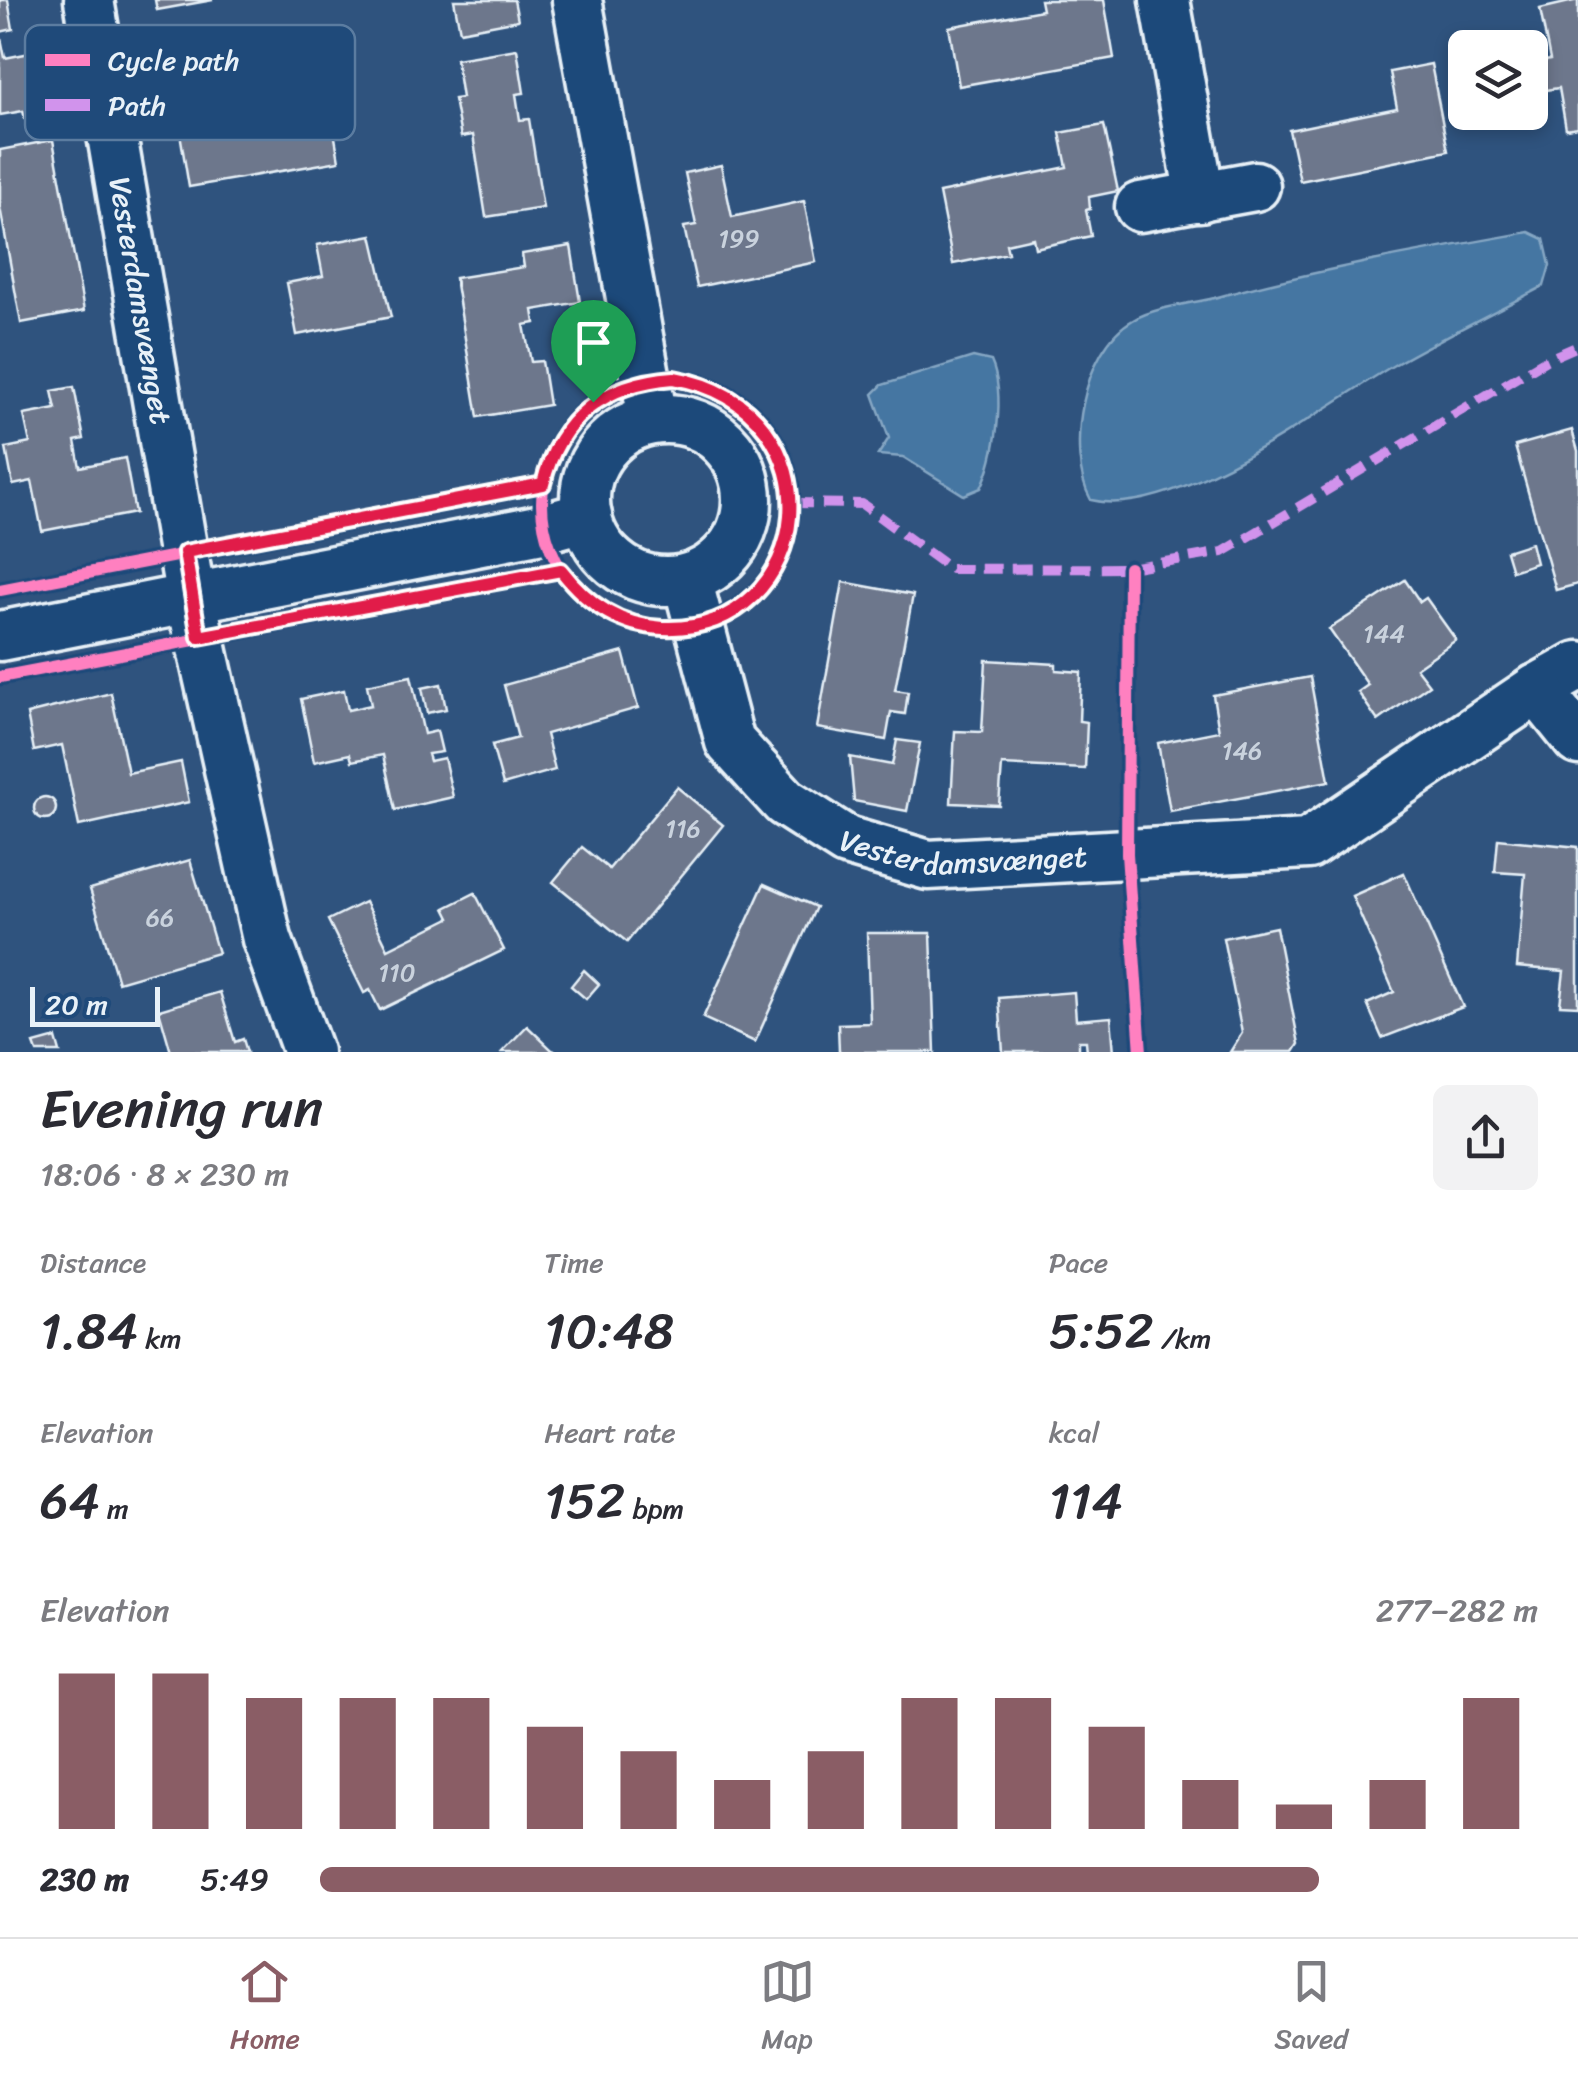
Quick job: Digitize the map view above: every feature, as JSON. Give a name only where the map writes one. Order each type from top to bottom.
[{"type":"street","name":"Vesterdamsvænget","points":[[89,0],[93,25]]},
{"type":"street","points":[[577,0],[653,419]]},
{"type":"street","points":[[1165,0],[1200,196]]},
{"type":"street","name":"Vesterdamsvænget","points":[[113,140],[191,599],[267,939],[308,1052]]},
{"type":"street","points":[[1140,207],[1256,186]]},
{"type":"street","points":[[653,419],[688,420],[720,437],[741,466],[748,500],[740,534],[718,563],[687,579],[661,581],[635,575],[613,561],[596,540],[587,516],[586,483],[599,453],[623,431],[653,419]]},
{"type":"street","points":[[0,636],[587,516]]},
{"type":"street","name":"Vesterdamsvænget","points":[[687,579],[730,742],[784,802],[846,841],[928,865],[1308,844],[1537,689],[1578,666]]},
{"type":"street","points":[[1537,689],[1578,740]]},
{"type":"water","points":[[1529,232],[1544,239],[1550,265],[1544,286],[1394,365],[1288,432],[1204,478],[1163,494],[1125,502],[1091,500],[1079,456],[1083,403],[1101,353],[1115,334],[1133,320],[1162,309],[1331,269]]},
{"type":"water","points":[[973,357],[991,361],[998,390],[997,425],[981,488],[964,495],[903,457],[878,455],[889,438],[873,394],[882,385]]},
{"type":"building","points":[[0,0],[8,0],[13,29],[0,32]]},
{"type":"building","points":[[155,0],[213,0],[157,10]]},
{"type":"building","points":[[454,0],[514,0],[518,20],[460,31]]},
{"type":"building","points":[[1040,0],[1104,0],[1114,58],[959,86],[949,27],[1042,10]]},
{"type":"building","points":[[1578,0],[1578,127],[1566,129],[1559,88],[1548,90],[1548,30],[1544,30],[1540,9]]},
{"type":"building","points":[[0,33],[5,58],[25,54],[25,119],[23,111],[0,115]]},
{"type":"building","points":[[517,49],[524,93],[516,94],[520,120],[529,119],[543,208],[486,217],[473,135],[461,137],[454,99],[462,98],[456,59]]},
{"type":"building","points":[[1431,64],[1448,151],[1300,181],[1289,130],[1397,108],[1390,72]]},
{"type":"building","points":[[1104,125],[1118,191],[1089,197],[1090,209],[1086,210],[1091,236],[1035,248],[1033,238],[1006,244],[1008,253],[953,264],[939,193],[1067,167],[1060,133]]},
{"type":"building","points":[[53,140],[84,311],[21,323],[0,207],[0,150]]},
{"type":"building","points":[[181,140],[336,140],[339,161],[189,187]]},
{"type":"building","points":[[721,165],[732,217],[804,201],[816,262],[697,287],[684,227],[696,225],[685,173]]},
{"type":"building","points":[[372,235],[391,317],[297,335],[287,283],[323,276],[317,245]]},
{"type":"building","points":[[571,246],[580,302],[533,310],[535,323],[524,325],[531,362],[542,361],[549,405],[478,417],[455,278],[524,267],[522,254]]},
{"type":"building","points":[[74,387],[84,439],[75,441],[80,467],[125,458],[135,513],[42,531],[32,481],[13,485],[6,448],[30,443],[24,415],[56,409],[52,391]]},
{"type":"building","points":[[1572,430],[1578,451],[1578,584],[1556,590],[1515,446]]},
{"type":"building","points":[[1531,543],[1536,563],[1512,571],[1506,551]]},
{"type":"building","points":[[1405,580],[1420,602],[1426,598],[1456,640],[1416,668],[1429,685],[1378,721],[1358,692],[1368,685],[1329,629]]},
{"type":"building","points":[[843,582],[913,595],[895,690],[908,692],[905,714],[891,712],[886,740],[817,728]]},
{"type":"building","points":[[623,652],[638,708],[546,734],[555,770],[503,785],[492,745],[518,738],[504,685]]},
{"type":"building","points":[[986,660],[1056,664],[1056,670],[1081,672],[1079,721],[1087,722],[1085,769],[1002,765],[999,805],[951,803],[955,731],[982,732]]},
{"type":"building","points":[[411,676],[424,734],[437,731],[442,752],[428,754],[430,761],[444,758],[453,797],[395,810],[383,755],[352,761],[350,754],[314,762],[301,699],[344,690],[348,710],[371,705],[367,685]]},
{"type":"building","points":[[1310,677],[1329,781],[1170,811],[1158,743],[1219,731],[1213,695]]},
{"type":"building","points":[[441,684],[446,709],[427,713],[422,688]]},
{"type":"building","points":[[111,693],[128,773],[181,762],[189,802],[79,826],[62,745],[34,751],[27,714]]},
{"type":"building","points":[[897,740],[920,743],[907,811],[854,801],[850,757],[892,765]]},
{"type":"building","points":[[677,787],[723,825],[627,942],[553,882],[582,847],[609,869]]},
{"type":"building","points":[[45,797],[53,800],[53,816],[45,819],[37,816],[34,808],[37,800]]},
{"type":"building","points":[[1498,839],[1578,847],[1578,1006],[1560,1005],[1564,971],[1517,967],[1525,874],[1495,872]]},
{"type":"building","points":[[190,860],[218,953],[118,982],[90,889]]},
{"type":"building","points":[[1404,873],[1463,1007],[1382,1038],[1367,1004],[1394,992],[1352,896]]},
{"type":"building","points":[[764,884],[816,907],[755,1042],[703,1018]]},
{"type":"building","points":[[475,893],[504,950],[380,1010],[370,990],[364,993],[328,920],[365,902],[388,949],[450,918],[445,908]]},
{"type":"building","points":[[1276,927],[1299,1044],[1294,1052],[1230,1052],[1242,1033],[1223,938]]},
{"type":"building","points":[[867,933],[931,933],[935,1052],[839,1052],[838,1024],[870,1023]]},
{"type":"building","points":[[584,970],[599,984],[586,999],[571,986]]},
{"type":"building","points":[[220,992],[235,1042],[243,1039],[247,1052],[171,1052],[159,1010]]},
{"type":"building","points":[[1074,992],[1076,1020],[1111,1017],[1114,1052],[1087,1052],[1086,1041],[1079,1041],[1079,1052],[1003,1052],[999,998]]},
{"type":"building","points":[[527,1026],[552,1050],[558,1052],[502,1052]]},
{"type":"building","points":[[56,1038],[60,1052],[37,1052],[34,1044]]},
{"type":"marked path","points":[[792,503],[862,504],[951,569],[1129,568],[1223,552],[1546,360],[1578,346]]},
{"type":"cycle path","points":[[667,378],[715,388],[755,415],[782,455],[792,503],[782,551],[755,591],[715,618],[667,628],[619,618],[579,591],[552,551],[542,503],[552,455],[579,415],[619,388],[667,378]]},
{"type":"cycle path","points":[[0,590],[543,485]]},
{"type":"cycle path","points":[[1129,568],[1127,854],[1141,1052]]},
{"type":"cycle path","points":[[0,677],[561,570]]},
{"type":"route","points":[[674,378],[725,393],[748,408],[766,428],[789,476],[792,504],[788,530],[780,556],[766,579],[726,614],[700,624],[647,627],[598,608],[577,591],[561,570],[199,637],[185,552],[543,484],[547,466],[565,430],[593,402],[628,384],[674,378]]}]
